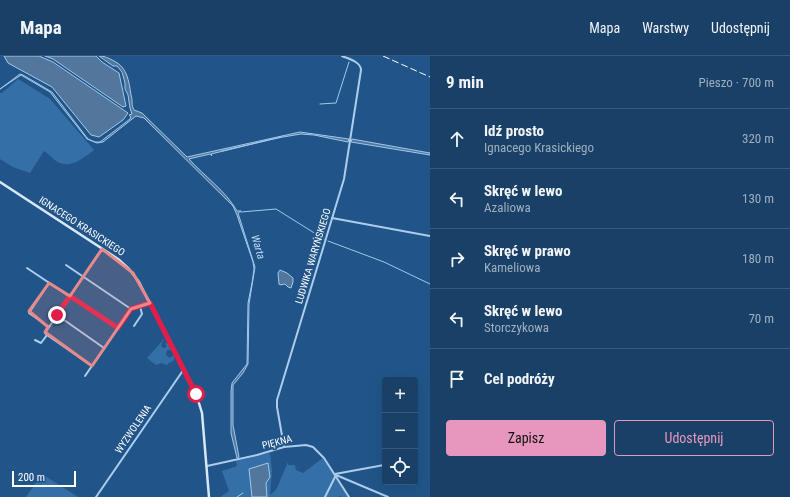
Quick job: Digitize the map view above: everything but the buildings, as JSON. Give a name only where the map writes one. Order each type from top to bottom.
[{"type":"street","name":"LUDWIKA WARYŃSKIEGO","points":[[284,447],[276,407],[277,400],[344,179],[361,67],[359,64],[342,56]]},
{"type":"street","name":"IGNACEGO KRASICKIEGO","points":[[0,182],[123,263],[133,273],[150,303],[196,394],[200,407],[209,497]]},
{"type":"street","points":[[332,218],[430,236]]},
{"type":"street","points":[[35,340],[41,343],[47,335],[45,333],[102,249]]},
{"type":"street","points":[[66,266],[131,309]]},
{"type":"street","points":[[27,268],[118,328]]},
{"type":"street","points":[[49,283],[29,313],[49,327]]},
{"type":"street","points":[[85,376],[131,309],[150,303]]},
{"type":"street","points":[[134,326],[142,314],[140,306]]},
{"type":"street","points":[[57,315],[104,348]]},
{"type":"street","points":[[47,335],[92,366]]},
{"type":"street","name":"WYZWOLENIA","points":[[96,497],[184,369]]},
{"type":"street","name":"PIĘKNA","points":[[207,466],[300,444],[313,447],[324,458],[349,497]]},
{"type":"street","points":[[335,475],[382,465]]},
{"type":"street","points":[[325,497],[335,475]]},
{"type":"street","points":[[335,475],[388,497]]},
{"type":"highlighted area","points":[[102,249],[133,273],[150,303],[131,309],[92,366],[45,332],[48,327],[29,311],[49,283],[70,296]]},
{"type":"shaded area","points":[[4,56],[39,56],[53,62],[128,113],[123,120],[99,137],[91,135],[52,87],[8,63]]},
{"type":"shaded area","points":[[45,56],[96,56],[102,62],[119,73],[126,106],[123,107],[53,59]]},
{"type":"shaded area","points":[[99,56],[108,58],[122,67],[127,75],[134,110],[142,113],[187,157],[300,132],[349,139],[348,142],[301,134],[277,138],[211,154],[212,156],[210,154],[189,159],[221,190],[237,211],[241,211],[238,213],[255,267],[249,304],[248,364],[233,385],[233,425],[239,457],[237,458],[231,433],[231,391],[232,383],[247,364],[248,303],[254,269],[253,262],[233,206],[144,118],[136,116],[103,142],[97,143],[87,139],[50,92],[21,75],[0,89],[20,74],[23,75],[52,92],[88,139],[95,142],[100,142],[130,119],[131,117],[129,115],[132,114],[122,72],[117,66],[113,66]]},
{"type":"shaded area","points":[[18,79],[50,99],[94,150],[72,164],[56,161],[44,151],[30,173],[13,167],[0,159],[0,93],[2,93]]},
{"type":"shaded area","points":[[352,139],[430,153],[430,155],[351,142]]},
{"type":"shaded area","points":[[280,270],[293,278],[291,288],[285,284],[279,284],[278,273]]},
{"type":"shaded area","points":[[165,338],[161,345],[163,348],[167,347],[165,343],[167,343],[172,350],[167,350],[166,355],[170,358],[174,355],[174,360],[170,363],[169,362],[168,365],[161,363],[156,365],[147,358]]},
{"type":"shaded area","points":[[270,453],[272,471],[270,495],[276,490],[288,462],[288,465],[295,465],[296,470],[303,473],[323,458],[348,497],[220,497],[229,491],[222,471],[237,466],[236,461]]},
{"type":"shaded area","points":[[268,463],[270,477],[266,483],[267,497],[252,497],[249,469]]},
{"type":"shaded area","points":[[42,474],[78,497],[26,497]]},
{"type":"waterway","points":[[320,104],[336,103],[349,62]]},
{"type":"waterway","points":[[222,151],[282,137]]},
{"type":"waterway","points":[[241,212],[276,209],[324,239]]},
{"type":"waterway","points":[[328,241],[384,262],[430,284]]},
{"type":"waterway","name":"Warta","points":[[237,497],[243,493]]},
{"type":"railway","points":[[383,56],[430,77]]},
{"type":"route","points":[[57,315],[70,296],[118,328],[131,309],[150,303],[196,394]]}]
